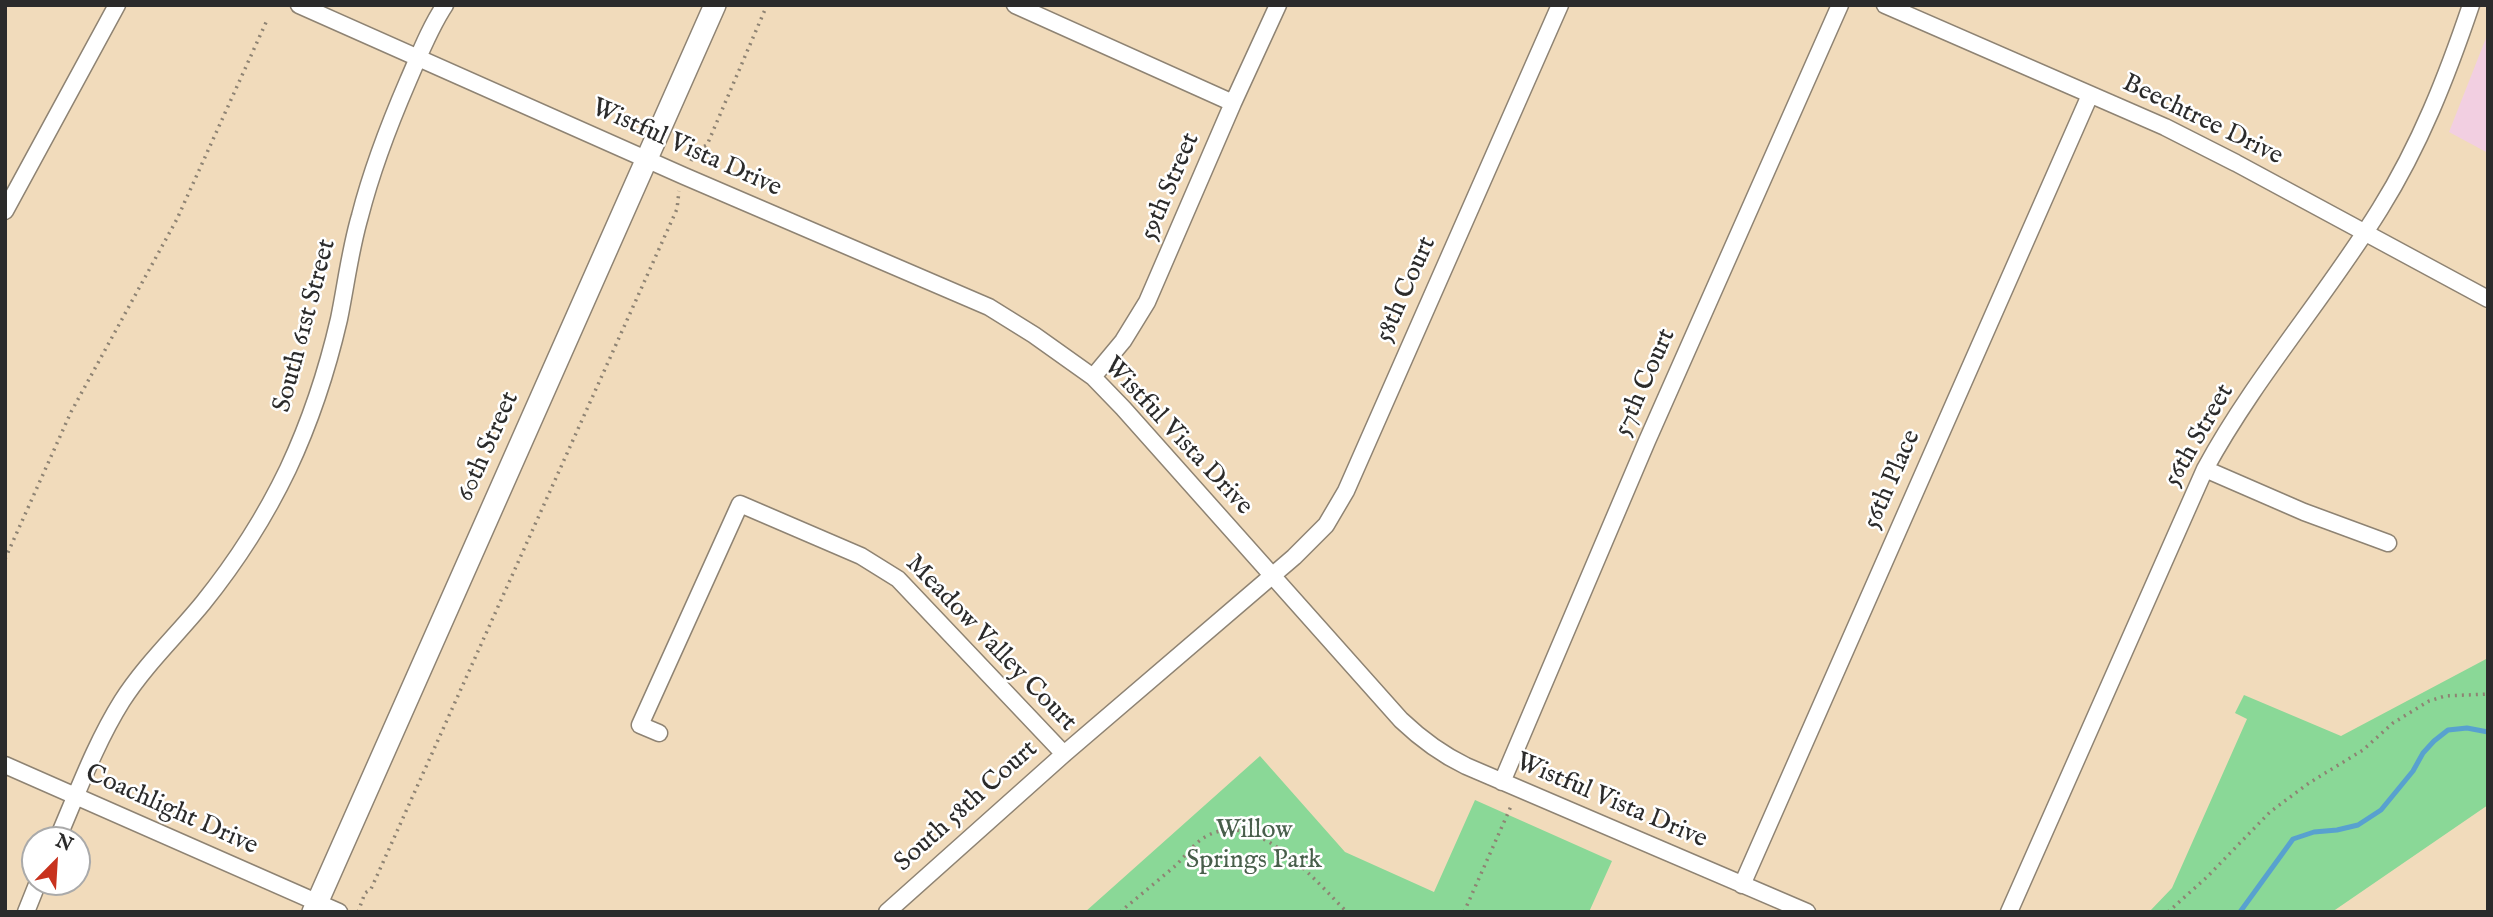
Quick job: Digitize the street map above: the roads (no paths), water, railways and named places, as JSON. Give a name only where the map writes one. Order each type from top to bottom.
[{"type":"street","points":[[5,211],[117,5]]},
{"type":"street","name":"Wistful Vista Drive","points":[[299,5],[989,307],[1093,377],[1157,444],[1421,740],[1446,757],[1502,782],[1807,912]]},
{"type":"street","name":"South 61st Street","points":[[63,826],[121,702],[142,671],[202,603],[235,560],[288,470],[325,372],[359,218],[374,165],[418,58],[445,5]]},
{"type":"street","name":"60th Street","points":[[315,907],[715,5]]},
{"type":"street","points":[[1014,5],[1233,103]]},
{"type":"street","name":"59th Street","points":[[1093,377],[1123,341],[1143,311],[1278,5]]},
{"type":"street","name":"58th Court","points":[[1272,576],[1326,525],[1340,503],[1560,5]]},
{"type":"street","name":"57th Court","points":[[1502,782],[1647,441],[1840,5]]},
{"type":"street","name":"Beechtree Drive","points":[[1885,5],[2188,139],[2488,299]]},
{"type":"street","name":"56th Street","points":[[2009,912],[2205,469],[2245,404],[2387,197],[2427,122],[2472,5]]},
{"type":"street","name":"56th Place","points":[[1742,886],[2090,94]]},
{"type":"street","points":[[2205,469],[2325,521],[2388,543]]},
{"type":"street","name":"Meadow Valley Court","points":[[659,733],[640,725],[740,503],[861,556],[898,579],[1064,754]]},
{"type":"street","name":"South 58th Court","points":[[887,912],[1064,754],[1272,576]]},
{"type":"street","name":"Coachlight Drive","points":[[5,765],[315,907],[339,912]]},
{"type":"waterway","points":[[2240,912],[2293,839],[2314,832],[2358,825],[2381,810],[2413,771],[2423,753],[2448,730],[2467,728],[2488,732]]},
{"type":"park label","name":"Willow Springs Park","points":[[1254,847]]}]
